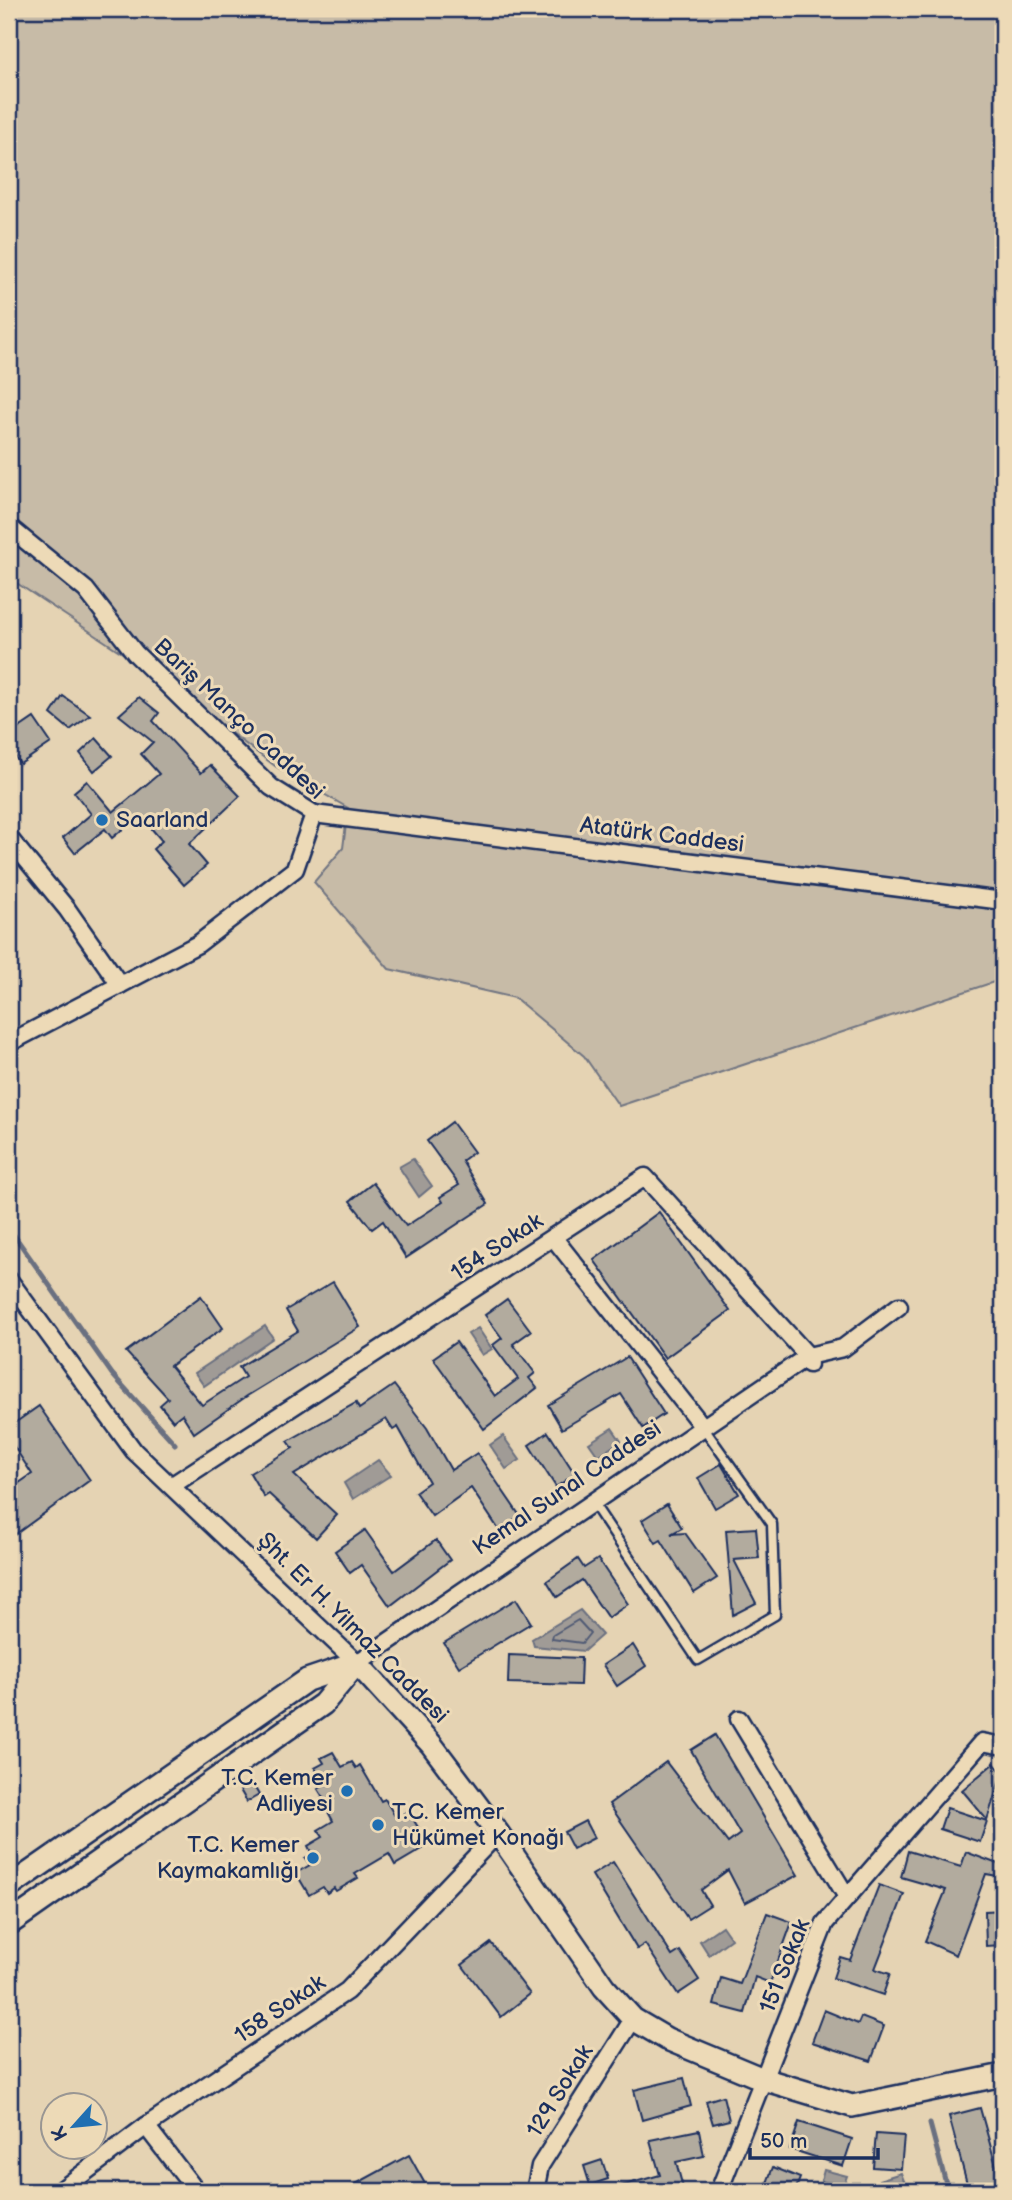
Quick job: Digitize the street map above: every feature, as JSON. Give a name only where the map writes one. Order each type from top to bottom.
[{"type":"street","name":"Bariş Manço Caddesi","points":[[9,527],[86,590],[135,653],[271,787],[314,814],[295,869],[198,944],[9,1043]]},
{"type":"street","name":"Atatürk Caddesi","points":[[314,814],[1003,901]]},
{"type":"street","points":[[9,838],[67,909],[120,985]]},
{"type":"street","name":"154 Sokak","points":[[172,1486],[645,1177],[809,1361]]},
{"type":"street","points":[[553,1237],[703,1427]]},
{"type":"street","name":"Şht. Er H. Yilmaz Caddesi","points":[[9,1280],[134,1451],[357,1663],[431,1744],[498,1833],[604,1987],[633,2019],[667,2039],[764,2079],[852,2106],[1003,2075]]},
{"type":"street","points":[[809,1361],[844,1349],[899,1306]]},
{"type":"street","name":"Kemal Sunal Caddesi","points":[[9,1887],[307,1680],[357,1663],[703,1427],[809,1361]]},
{"type":"street","name":"Kemal Sunal Caddesi","points":[[9,1924],[323,1704],[357,1663]]},
{"type":"street","points":[[739,1719],[847,1897]]},
{"type":"street","points":[[230,1733],[245,1758]]},
{"type":"street","name":"151 Sokak","points":[[719,2191],[825,1923],[982,1742],[1003,1746]]},
{"type":"street","name":"158 Sokak","points":[[60,2191],[146,2126],[347,1991],[498,1833]]},
{"type":"street","name":"129 Sokak","points":[[535,2191],[540,2166],[633,2019]]},
{"type":"street","points":[[146,2126],[196,2191]]},
{"type":"lane","points":[[593,1503],[698,1660],[775,1615],[772,1524],[703,1427]]},
{"type":"shaded area","points":[[9,9],[1003,9],[1003,979],[619,1106],[584,1056],[515,998],[389,969],[314,882],[343,848],[348,808],[275,766],[136,662],[9,578]]},
{"type":"water","points":[[413,1159],[432,1186],[419,1197],[399,1167]]},
{"type":"water","points":[[265,1326],[273,1338],[204,1386],[195,1373]]},
{"type":"water","points":[[478,1328],[492,1349],[482,1355],[468,1334]]},
{"type":"water","points":[[612,1428],[621,1441],[598,1456],[589,1443]]},
{"type":"water","points":[[503,1436],[520,1460],[506,1469],[490,1445]]},
{"type":"water","points":[[378,1460],[391,1475],[353,1499],[344,1483]]},
{"type":"water","points":[[580,1610],[602,1635],[584,1651],[534,1646],[532,1639]]},
{"type":"water","points":[[722,1926],[731,1939],[709,1955],[700,1941]]},
{"type":"water","points":[[824,2170],[847,2176],[843,2187],[821,2181]]},
{"type":"water","points":[[901,2173],[906,2186],[882,2191],[879,2180]]},
{"type":"building","points":[[63,696],[90,715],[70,730],[51,714]]},
{"type":"building","points":[[139,697],[159,713],[153,721],[201,773],[210,765],[240,796],[189,844],[207,865],[184,885],[153,849],[162,841],[140,815],[112,838],[105,829],[75,853],[63,838],[91,814],[74,792],[87,781],[113,812],[159,774],[141,754],[153,742],[119,715]]},
{"type":"building","points":[[34,718],[51,743],[20,764],[9,748],[9,735]]},
{"type":"building","points":[[96,738],[112,756],[94,771],[80,753]]},
{"type":"building","points":[[452,1122],[474,1152],[462,1161],[488,1204],[406,1258],[383,1221],[372,1229],[350,1201],[373,1183],[406,1226],[443,1202],[440,1197],[459,1185],[427,1141]]},
{"type":"building","points":[[659,1212],[730,1311],[665,1358],[594,1260]]},
{"type":"building","points":[[333,1282],[360,1327],[247,1396],[194,1433],[182,1414],[173,1421],[160,1405],[168,1398],[126,1352],[201,1296],[223,1328],[170,1366],[202,1405],[245,1377],[239,1367],[298,1331],[286,1310]]},
{"type":"building","points":[[507,1299],[531,1331],[513,1344],[535,1373],[529,1378],[537,1388],[484,1429],[433,1358],[456,1342],[495,1396],[518,1379],[493,1345],[502,1338],[485,1315]]},
{"type":"building","points":[[627,1357],[664,1414],[643,1428],[621,1394],[562,1429],[548,1405]]},
{"type":"building","points":[[394,1385],[427,1428],[451,1470],[477,1453],[520,1516],[499,1530],[471,1488],[432,1516],[415,1492],[429,1482],[398,1427],[393,1430],[386,1419],[294,1475],[337,1515],[316,1538],[269,1494],[264,1497],[250,1473],[293,1448],[288,1441],[356,1403],[359,1409]]},
{"type":"building","points":[[39,1406],[90,1480],[9,1539],[9,1490],[32,1474],[9,1439],[9,1427]]},
{"type":"building","points":[[548,1432],[575,1474],[556,1487],[529,1445]]},
{"type":"building","points":[[721,1464],[739,1494],[715,1508],[698,1478]]},
{"type":"building","points":[[667,1504],[682,1528],[671,1534],[685,1533],[717,1578],[694,1593],[661,1540],[656,1543],[642,1520]]},
{"type":"building","points":[[756,1528],[759,1558],[734,1560],[756,1603],[733,1615],[726,1530]]},
{"type":"building","points":[[365,1530],[394,1571],[436,1540],[450,1560],[390,1606],[361,1565],[350,1573],[335,1551]]},
{"type":"building","points":[[578,1559],[584,1568],[598,1559],[628,1604],[608,1618],[582,1580],[557,1597],[547,1581]]},
{"type":"building","points":[[516,1599],[531,1623],[459,1667],[444,1643]]},
{"type":"building","points":[[633,1645],[646,1666],[617,1686],[603,1665]]},
{"type":"building","points":[[509,1655],[581,1658],[580,1685],[508,1683]]},
{"type":"building","points":[[715,1735],[798,1875],[745,1903],[728,1870],[701,1890],[710,1905],[688,1919],[609,1804],[666,1762],[728,1843],[740,1834],[691,1750]]},
{"type":"building","name":"T.C. Kemer Hükümet Konağı","points":[[333,1752],[342,1767],[352,1762],[356,1768],[360,1765],[381,1801],[385,1799],[396,1818],[408,1811],[429,1845],[395,1865],[389,1854],[355,1874],[358,1878],[336,1891],[334,1888],[327,1893],[323,1887],[309,1895],[296,1873],[310,1865],[305,1858],[312,1854],[308,1846],[323,1837],[318,1830],[333,1821],[321,1799],[323,1797],[318,1789],[325,1785],[315,1768],[324,1763],[321,1758]]},
{"type":"building","points":[[994,1763],[1002,1773],[987,1820],[962,1790]]},
{"type":"building","points":[[252,1783],[259,1795],[247,1802],[240,1790]]},
{"type":"building","points":[[947,1808],[987,1821],[980,1842],[940,1829]]},
{"type":"building","points":[[585,1821],[594,1838],[573,1849],[564,1832]]},
{"type":"building","points":[[908,1851],[961,1867],[966,1852],[1003,1866],[1003,1877],[986,1874],[956,1955],[925,1941],[946,1890],[901,1877]]},
{"type":"building","points":[[613,1862],[672,1956],[680,1951],[699,1980],[678,1994],[645,1944],[637,1949],[592,1875]]},
{"type":"building","points":[[879,1885],[904,1894],[875,1969],[890,1974],[883,1995],[833,1978],[840,1957],[850,1960]]},
{"type":"building","points":[[1003,1910],[1003,1945],[986,1946],[985,1911]]},
{"type":"building","points":[[767,1913],[792,1922],[770,1983],[755,1977],[745,2013],[714,2005],[721,1978],[740,1984]]},
{"type":"building","points":[[491,1943],[530,1994],[501,2017],[462,1965]]},
{"type":"building","points":[[824,2010],[858,2024],[861,2017],[884,2026],[871,2061],[812,2042]]},
{"type":"building","points":[[684,2078],[691,2106],[642,2120],[634,2090]]},
{"type":"building","points":[[723,2096],[729,2120],[713,2124],[706,2101]]},
{"type":"building","points":[[980,2108],[1003,2191],[969,2191],[949,2116]]},
{"type":"building","points":[[799,2122],[852,2139],[843,2166],[790,2149]]},
{"type":"building","points":[[699,2130],[704,2156],[676,2162],[684,2191],[617,2191],[617,2187],[660,2175],[650,2140]]},
{"type":"building","points":[[876,2134],[904,2136],[901,2169],[873,2167]]},
{"type":"building","points":[[409,2155],[429,2191],[343,2191]]},
{"type":"building","points":[[602,2160],[608,2179],[590,2185],[584,2166]]},
{"type":"building","points":[[773,2167],[800,2178],[795,2191],[764,2191]]},
{"type":"waterway","points":[[9,1228],[112,1374],[175,1444]]},
{"type":"waterway","points":[[930,2124],[948,2191]]},
{"type":"place","name":"Saarland","points":[[102,820]]},
{"type":"place","name":"T.C. Kemer Adliyesi","points":[[347,1791]]},
{"type":"place","name":"T.C. Kemer Hükümet Konağı","points":[[378,1825]]},
{"type":"place","name":"T.C. Kemer Kaymakamlığı","points":[[313,1858]]}]
